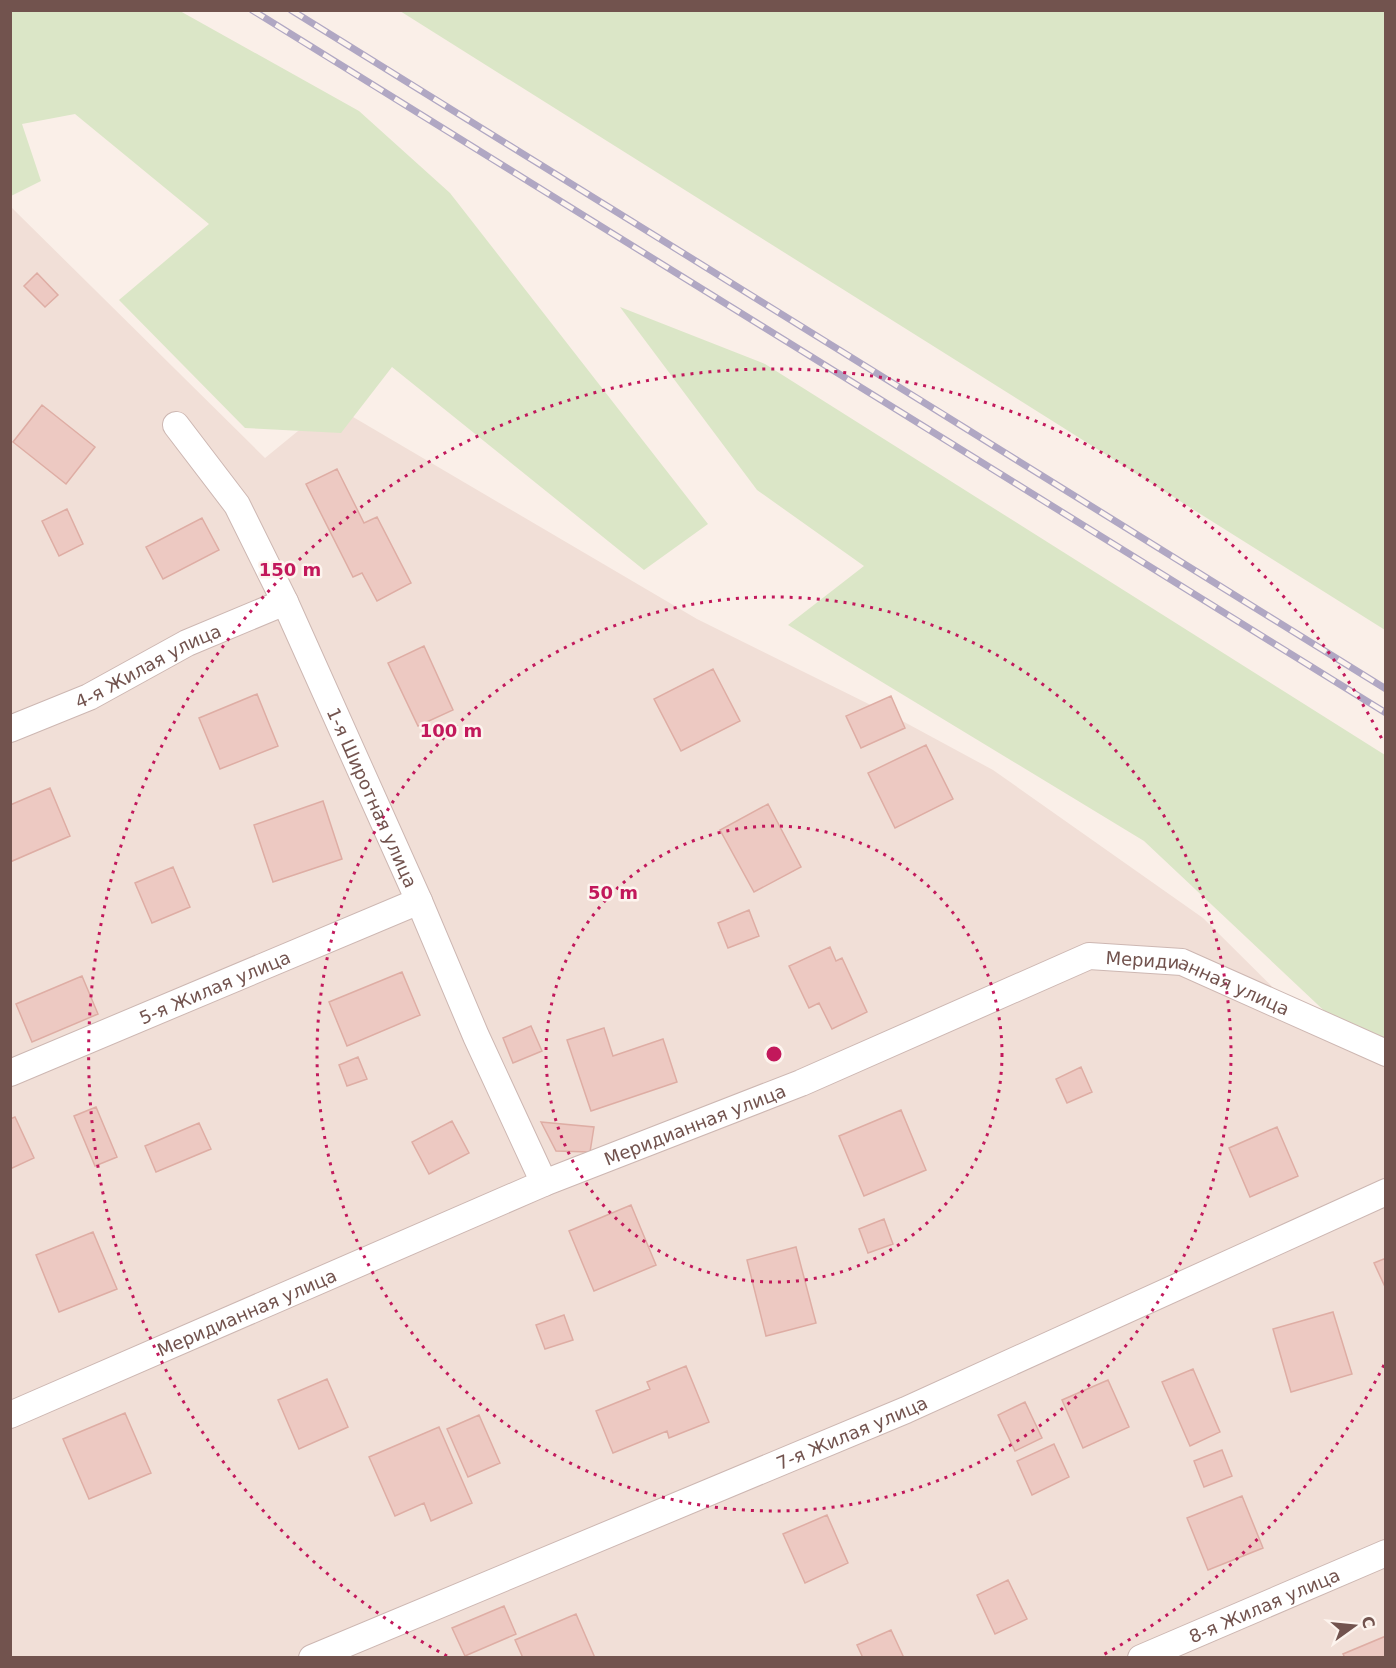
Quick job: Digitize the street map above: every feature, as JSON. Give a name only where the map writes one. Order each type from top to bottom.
[{"type":"street","name":"1-я Широтная улица","points":[[176,425],[237,505],[285,602],[419,901],[476,1036],[544,1183]]},
{"type":"street","name":"4-я Жилая улица","points":[[10,729],[88,697],[187,643],[285,602]]},
{"type":"street","name":"5-я Жилая улица","points":[[10,1073],[419,901]]},
{"type":"street","name":"Меридианная улица","points":[[10,1415],[544,1183],[801,1083],[1089,956],[1182,962],[1386,1053]]},
{"type":"street","name":"7-я Жилая улица","points":[[312,1658],[906,1410],[1386,1192]]},
{"type":"street","name":"8-я Жилая улица","points":[[1141,1658],[1386,1553]]},
{"type":"shaded area","points":[[10,206],[265,458],[331,404],[697,619],[895,717],[993,770],[1203,918],[1319,1033],[1385,1050],[1385,1657],[11,1657]]},
{"type":"green space","points":[[11,10],[180,11],[359,111],[450,193],[708,524],[644,570],[392,367],[341,433],[245,428],[119,300],[209,224],[75,114],[22,124],[41,181],[11,196]]},
{"type":"green space","points":[[400,11],[1385,11],[1385,630]]},
{"type":"green space","points":[[620,307],[765,364],[1385,755],[1385,1038],[1334,1020],[1144,841],[788,625],[864,566],[757,490]]},
{"type":"building","points":[[37,273],[58,295],[45,307],[24,286]]},
{"type":"building","points":[[42,405],[95,447],[66,484],[13,442]]},
{"type":"building","points":[[337,469],[364,523],[377,517],[411,583],[377,601],[362,573],[353,577],[306,484]]},
{"type":"building","points":[[67,509],[83,544],[59,556],[42,521]]},
{"type":"building","points":[[202,518],[219,550],[163,579],[146,547]]},
{"type":"building","points":[[424,646],[453,710],[418,726],[388,663]]},
{"type":"building","points":[[713,669],[740,721],[681,751],[654,699]]},
{"type":"building","points":[[257,694],[278,746],[220,769],[199,718]]},
{"type":"building","points":[[891,696],[905,728],[861,748],[846,716]]},
{"type":"building","points":[[926,745],[953,799],[895,828],[868,773]]},
{"type":"building","points":[[50,788],[70,836],[10,862],[10,805]]},
{"type":"building","points":[[323,801],[342,859],[273,882],[254,825]]},
{"type":"building","points":[[768,804],[801,867],[754,892],[720,830]]},
{"type":"building","points":[[173,867],[190,907],[152,923],[135,883]]},
{"type":"building","points":[[749,910],[759,936],[728,948],[718,923]]},
{"type":"building","points":[[830,947],[836,961],[842,958],[867,1012],[832,1029],[819,1003],[809,1008],[789,966]]},
{"type":"building","points":[[402,972],[420,1015],[347,1046],[329,1002]]},
{"type":"building","points":[[82,976],[98,1014],[32,1042],[16,1004]]},
{"type":"building","points":[[531,1026],[542,1051],[513,1063],[503,1038]]},
{"type":"building","points":[[604,1028],[613,1056],[663,1039],[677,1082],[591,1111],[567,1040]]},
{"type":"building","points":[[358,1057],[367,1079],[347,1086],[339,1065]]},
{"type":"building","points":[[1081,1067],[1092,1092],[1067,1103],[1056,1079]]},
{"type":"building","points":[[96,1107],[117,1157],[95,1166],[74,1116]]},
{"type":"building","points":[[901,1110],[926,1170],[864,1196],[839,1136]]},
{"type":"building","points":[[15,1117],[34,1158],[10,1169],[10,1119]]},
{"type":"building","points":[[452,1121],[469,1153],[429,1174],[412,1142]]},
{"type":"building","points":[[541,1122],[594,1127],[590,1152],[556,1151]]},
{"type":"building","points":[[199,1123],[211,1149],[156,1172],[145,1146]]},
{"type":"building","points":[[1277,1127],[1298,1176],[1250,1197],[1229,1148]]},
{"type":"building","points":[[631,1205],[656,1265],[594,1291],[569,1231]]},
{"type":"building","points":[[884,1219],[893,1244],[868,1253],[859,1229]]},
{"type":"building","points":[[93,1232],[117,1289],[59,1312],[36,1255]]},
{"type":"building","points":[[796,1247],[816,1323],[766,1336],[747,1260]]},
{"type":"building","points":[[1386,1258],[1386,1289],[1374,1263]]},
{"type":"building","points":[[1333,1312],[1352,1374],[1291,1392],[1273,1329]]},
{"type":"building","points":[[564,1315],[573,1340],[545,1349],[536,1325]]},
{"type":"building","points":[[686,1366],[709,1422],[669,1438],[667,1431],[613,1453],[596,1411],[650,1389],[647,1382]]},
{"type":"building","points":[[1193,1369],[1220,1432],[1190,1446],[1162,1382]]},
{"type":"building","points":[[327,1379],[348,1427],[299,1449],[278,1400]]},
{"type":"building","points":[[1108,1380],[1129,1427],[1083,1448],[1062,1400]]},
{"type":"building","points":[[1025,1402],[1042,1438],[1015,1451],[998,1415]]},
{"type":"building","points":[[125,1413],[151,1473],[89,1499],[63,1439]]},
{"type":"building","points":[[479,1415],[500,1463],[468,1477],[447,1429]]},
{"type":"building","points":[[439,1427],[472,1503],[431,1521],[424,1503],[395,1516],[369,1457]]},
{"type":"building","points":[[1054,1444],[1069,1477],[1032,1495],[1017,1461]]},
{"type":"building","points":[[1222,1450],[1232,1476],[1204,1487],[1194,1461]]},
{"type":"building","points":[[1242,1496],[1263,1548],[1208,1570],[1187,1518]]},
{"type":"building","points":[[827,1515],[848,1563],[805,1583],[783,1534]]},
{"type":"building","points":[[1008,1580],[1027,1619],[995,1634],[977,1595]]},
{"type":"building","points":[[504,1606],[516,1634],[465,1656],[452,1628]]},
{"type":"building","points":[[576,1614],[595,1658],[523,1658],[515,1640]]},
{"type":"building","points":[[891,1630],[904,1658],[863,1658],[857,1645]]},
{"type":"building","points":[[1386,1636],[1386,1658],[1345,1658],[1343,1654]]},
{"type":"railway","points":[[252,10],[1386,713]]},
{"type":"railway","points":[[291,10],[1386,689]]}]
